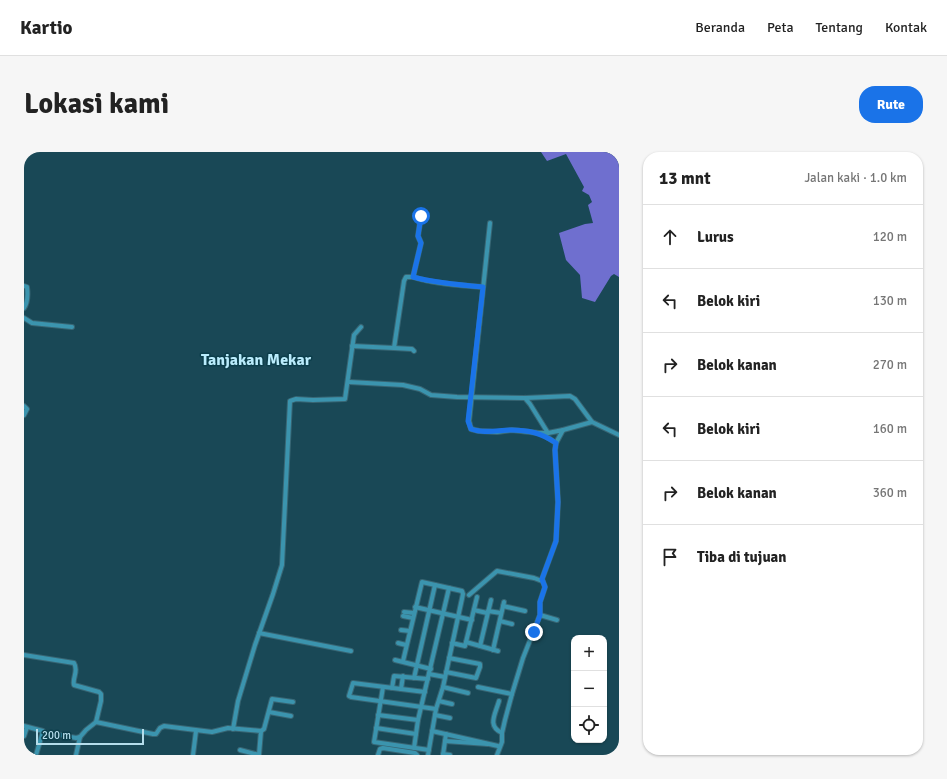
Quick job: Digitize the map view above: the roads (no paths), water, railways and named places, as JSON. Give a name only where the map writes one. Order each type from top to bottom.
[{"type":"street","points":[[413,277],[421,243],[418,237],[421,216]]},
{"type":"street","points":[[490,223],[468,421],[471,429],[488,432],[512,430],[548,433],[592,422]]},
{"type":"street","points":[[394,348],[404,281],[406,277],[413,277],[437,283],[483,287]]},
{"type":"street","points":[[24,286],[27,287],[27,303],[24,308]]},
{"type":"street","points":[[24,318],[32,323],[72,327]]},
{"type":"street","points":[[233,728],[236,708],[282,565],[290,400],[344,399],[347,396],[354,335],[362,327]]},
{"type":"street","points":[[352,346],[412,349],[414,351]]},
{"type":"street","points":[[349,382],[403,385],[420,389],[431,395],[457,397],[573,397],[592,422],[619,435]]},
{"type":"street","points":[[525,398],[548,433]]},
{"type":"street","points":[[24,406],[27,409],[24,415]]},
{"type":"street","points":[[542,581],[556,541],[558,502],[555,450],[556,443],[563,430]]},
{"type":"street","points":[[539,433],[556,443]]},
{"type":"street","points":[[469,595],[497,571],[534,578],[542,581],[545,587],[540,602],[540,615],[523,658],[502,733],[502,742],[497,755]]},
{"type":"street","points":[[383,687],[374,742],[414,748],[429,753],[436,709],[443,687],[463,593],[462,591],[422,582],[402,662]]},
{"type":"street","points":[[414,678],[435,585]]},
{"type":"street","points":[[414,748],[418,720],[449,588]]},
{"type":"street","points":[[452,643],[464,646],[477,597]]},
{"type":"street","points":[[480,646],[490,600]]},
{"type":"street","points":[[493,650],[503,604],[525,611]]},
{"type":"street","points":[[415,607],[472,620]]},
{"type":"street","points":[[474,610],[501,613]]},
{"type":"street","points":[[404,614],[413,616]]},
{"type":"street","points":[[540,615],[557,620]]},
{"type":"street","points":[[500,621],[512,624]]},
{"type":"street","points":[[401,630],[410,631]]},
{"type":"street","points":[[259,634],[351,651]]},
{"type":"street","points":[[466,642],[498,652]]},
{"type":"street","points":[[398,643],[406,645]]},
{"type":"street","points":[[24,655],[75,664],[76,672],[73,681],[74,685],[101,694],[102,701],[96,722],[80,737],[76,755]]},
{"type":"street","points":[[446,672],[476,678],[480,666],[479,664],[449,658]]},
{"type":"street","points":[[395,660],[430,669]]},
{"type":"street","points":[[429,674],[445,677]]},
{"type":"street","points":[[392,688],[394,676],[428,679]]},
{"type":"street","points":[[401,689],[403,676]]},
{"type":"street","points":[[425,692],[352,683],[350,697],[436,709]]},
{"type":"street","points":[[443,687],[468,693]]},
{"type":"street","points":[[478,688],[512,694]]},
{"type":"street","points":[[96,722],[153,734],[156,734],[160,728],[164,726],[212,732],[233,728],[260,731],[264,729],[272,699],[293,702]]},
{"type":"street","points":[[439,701],[452,704]]},
{"type":"street","points":[[499,701],[494,716],[493,726],[494,729],[502,733]]},
{"type":"street","points":[[269,712],[291,716]]},
{"type":"street","points":[[378,715],[418,720]]},
{"type":"street","points":[[435,715],[450,718]]},
{"type":"street","points":[[24,736],[25,727],[43,731],[36,755]]},
{"type":"street","points":[[376,728],[416,734]]},
{"type":"street","points":[[193,755],[196,731]]},
{"type":"street","points":[[240,750],[259,755],[260,731]]},
{"type":"street","points":[[432,731],[498,746]]},
{"type":"street","points":[[56,734],[76,738],[80,737]]},
{"type":"street","points":[[446,734],[443,755],[450,755]]},
{"type":"street","points":[[445,741],[484,745],[490,744]]},
{"type":"street","points":[[378,755],[380,748],[383,748],[415,753],[417,755]]},
{"type":"district","name":"Tanjakan Mekar","points":[[256,360]]}]
